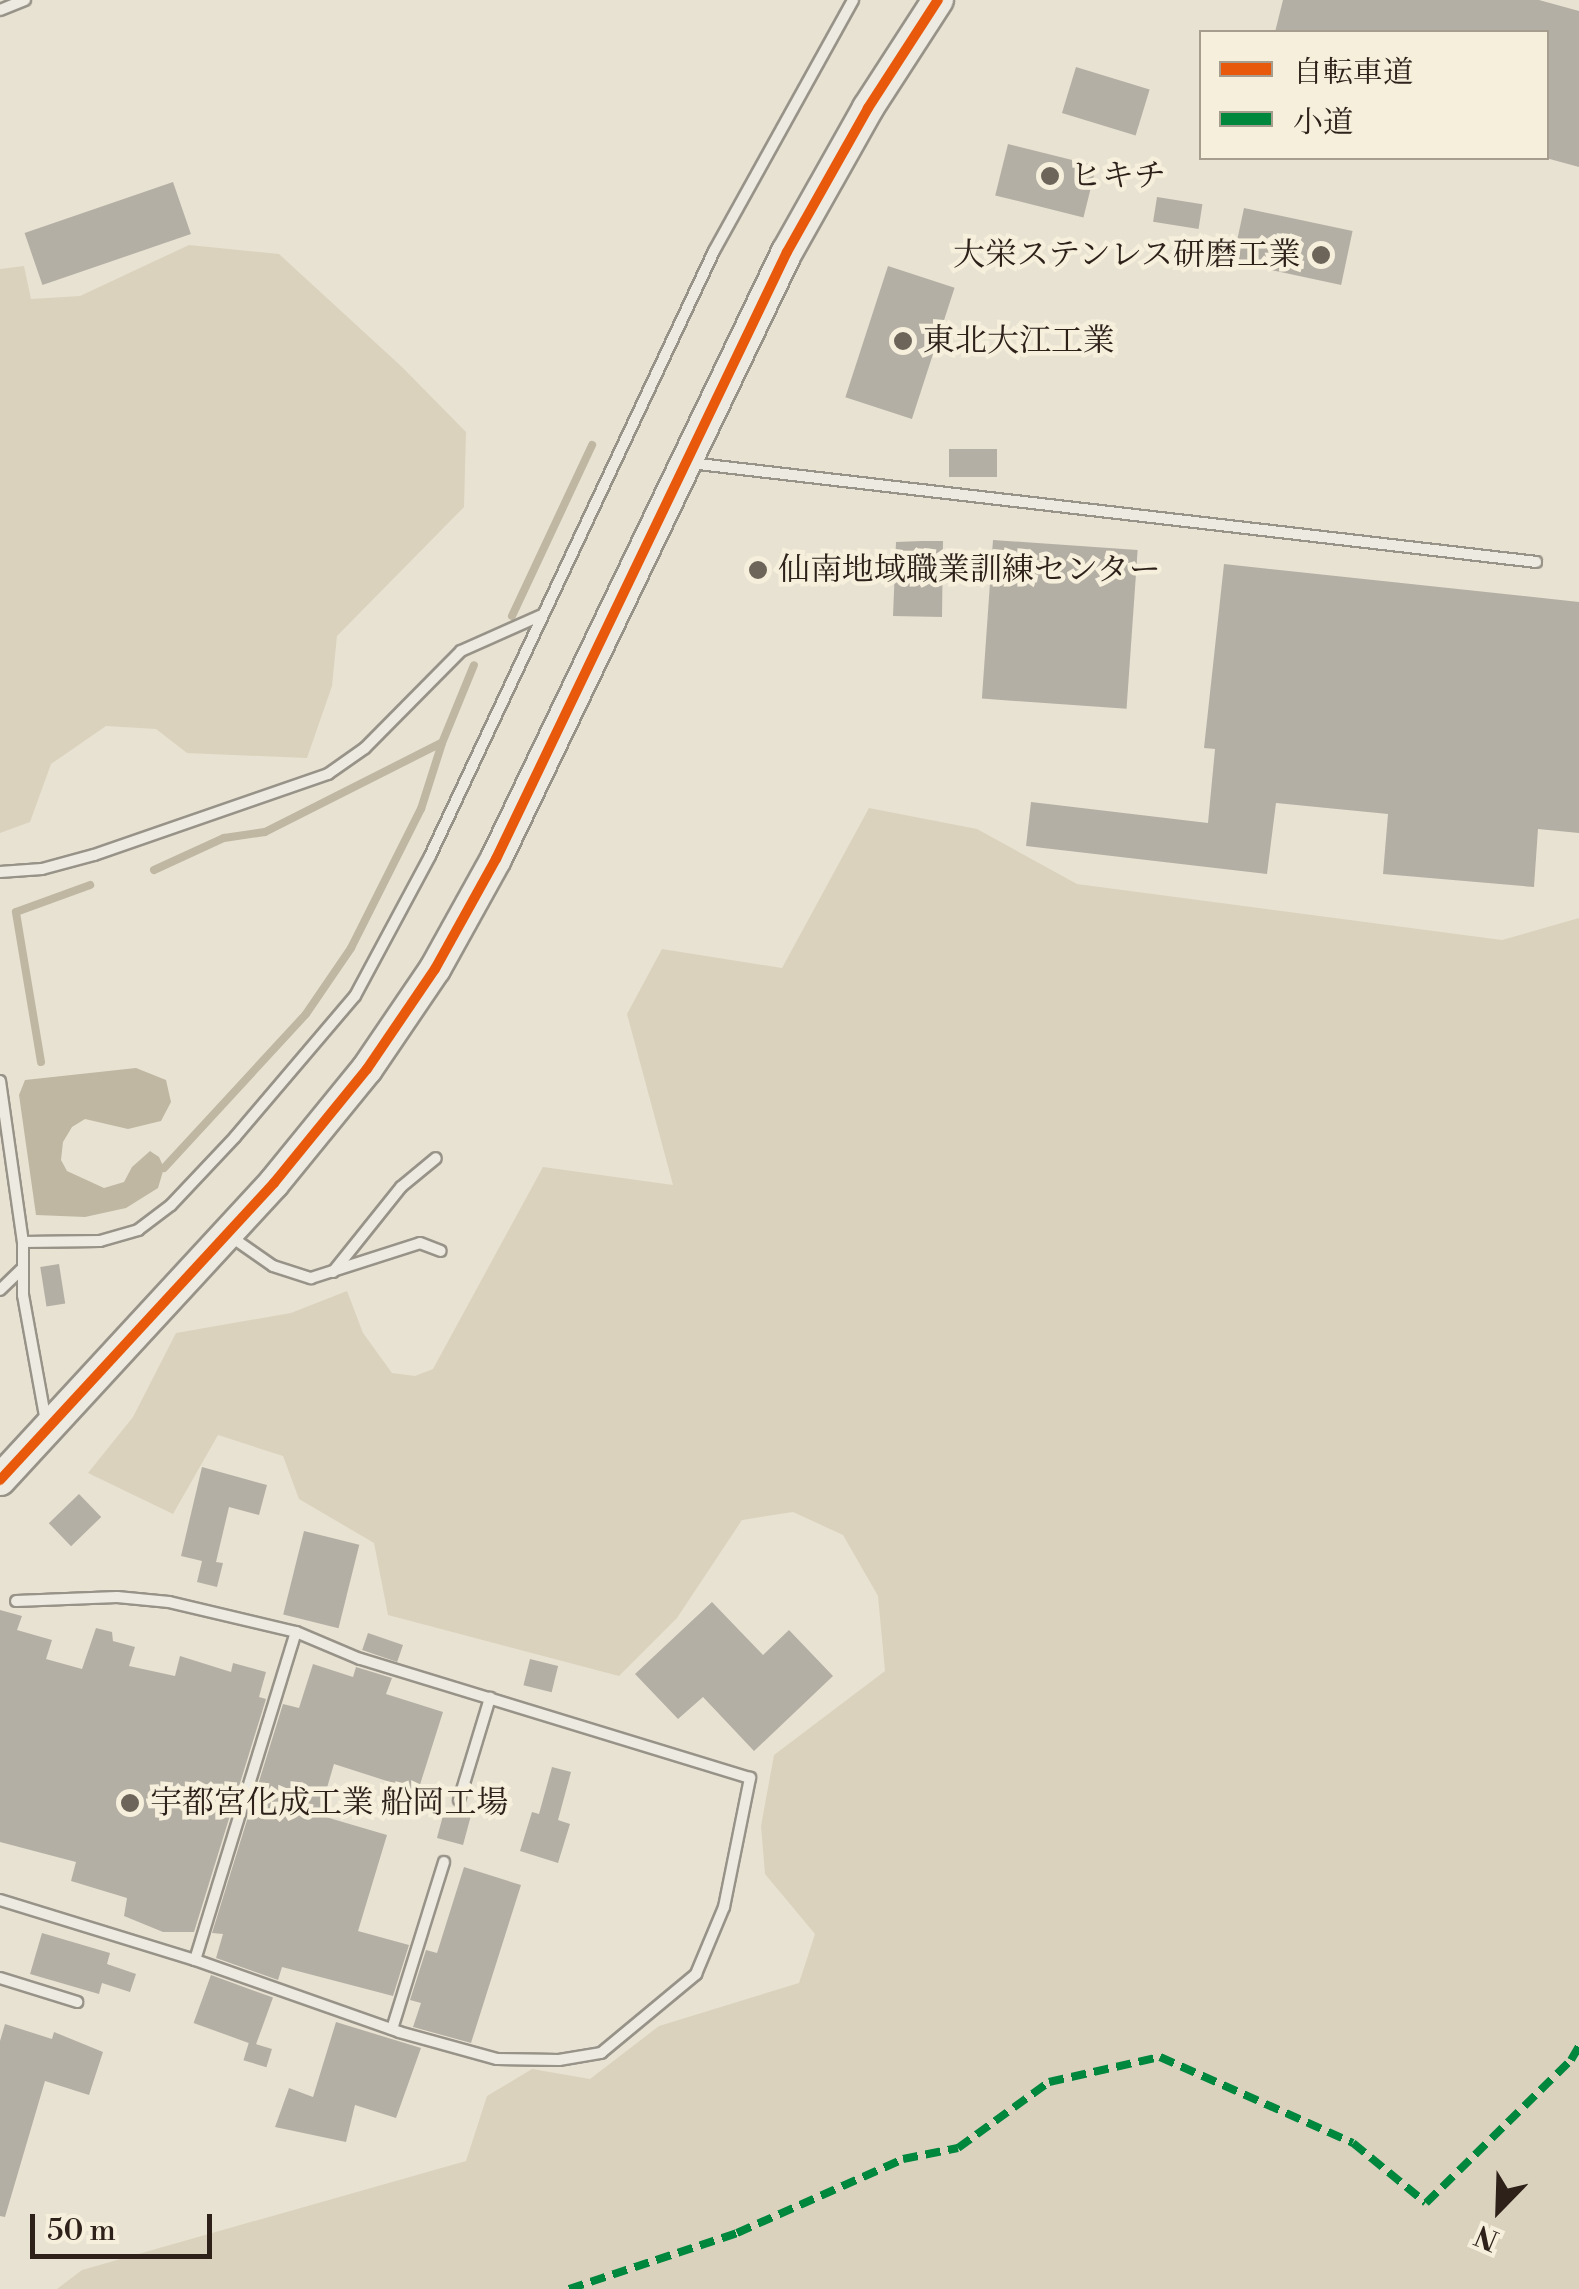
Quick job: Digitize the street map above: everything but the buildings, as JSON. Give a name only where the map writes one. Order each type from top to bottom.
[{"type":"street","points":[[0,1480],[227,1234],[367,1069],[436,969],[496,859],[689,463],[786,252],[868,108],[938,0]]},
{"type":"lane","points":[[0,10],[25,0]]},
{"type":"lane","points":[[23,1242],[100,1241],[138,1230],[172,1205],[320,1041],[355,996],[430,856],[714,251],[853,0]]},
{"type":"lane","points":[[689,463],[1536,562]]},
{"type":"lane","points":[[0,872],[42,869],[94,854],[328,774],[365,748],[461,651],[542,614]]},
{"type":"lane","points":[[0,1081],[23,1242],[21,1270],[47,1427]]},
{"type":"lane","points":[[332,1273],[401,1187],[436,1158]]},
{"type":"lane","points":[[227,1234],[273,1266],[311,1278],[420,1244],[441,1251]]},
{"type":"lane","points":[[0,1290],[21,1270]]},
{"type":"lane","points":[[0,1900],[195,1960],[392,2029],[497,2059],[560,2060],[600,2053],[696,1974],[724,1907],[750,1778],[360,1659],[296,1632],[169,1602],[117,1597],[16,1601]]},
{"type":"lane","points":[[195,1960],[296,1632]]},
{"type":"lane","points":[[459,1800],[490,1698]]},
{"type":"lane","points":[[392,2029],[444,1862]]},
{"type":"lane","points":[[0,1978],[78,2002]]},
{"type":"shaded area","points":[[189,245],[279,254],[402,367],[466,432],[464,507],[337,636],[332,686],[307,758],[187,753],[156,729],[106,726],[51,764],[30,822],[0,833],[0,269],[24,266],[31,299],[80,296]]},
{"type":"shaded area","points":[[869,808],[977,829],[1077,884],[1502,940],[1579,918],[1579,2289],[57,2289],[82,2270],[466,2161],[487,2096],[532,2069],[590,2079],[659,2026],[799,1983],[815,1934],[765,1874],[761,1826],[774,1755],[885,1671],[878,1596],[843,1535],[793,1512],[742,1520],[677,1618],[619,1676],[388,1615],[374,1543],[299,1499],[283,1456],[218,1435],[173,1514],[88,1473],[133,1417],[176,1333],[291,1313],[347,1291],[363,1333],[392,1373],[415,1376],[433,1369],[543,1167],[673,1185],[627,1014],[662,949],[782,968]]},
{"type":"shaded area","points":[[136,1068],[166,1080],[171,1102],[161,1121],[128,1129],[85,1119],[72,1127],[63,1142],[61,1160],[67,1171],[104,1188],[124,1182],[132,1167],[150,1151],[159,1157],[164,1168],[158,1188],[126,1208],[85,1217],[36,1215],[19,1095],[25,1080]]},
{"type":"waterway","points":[[512,616],[592,445]]},
{"type":"waterway","points":[[164,1168],[306,1014],[351,948],[421,809],[442,743],[474,665]]},
{"type":"waterway","points":[[154,870],[224,838],[265,832],[441,743]]},
{"type":"waterway","points":[[41,1062],[16,912],[90,885]]},
{"type":"marked path","points":[[569,2289],[737,2233],[903,2159],[958,2148],[1049,2082],[1160,2057],[1353,2143],[1426,2203],[1571,2060],[1579,2046]]},
{"type":"cycle path","points":[[0,1480],[274,1183],[367,1069],[435,969],[496,859],[787,252],[868,108],[938,0]]},
{"type":"place","name":"ヒキチ","points":[[1050,176]]},
{"type":"place","name":"大栄ステンレス研磨工業","points":[[1321,255]]},
{"type":"place","name":"東北大江工業","points":[[903,341]]},
{"type":"place","name":"仙南地域職業訓練センター","points":[[758,570]]},
{"type":"place","name":"宇都宮化成工業 船岡工場","points":[[130,1803]]}]
